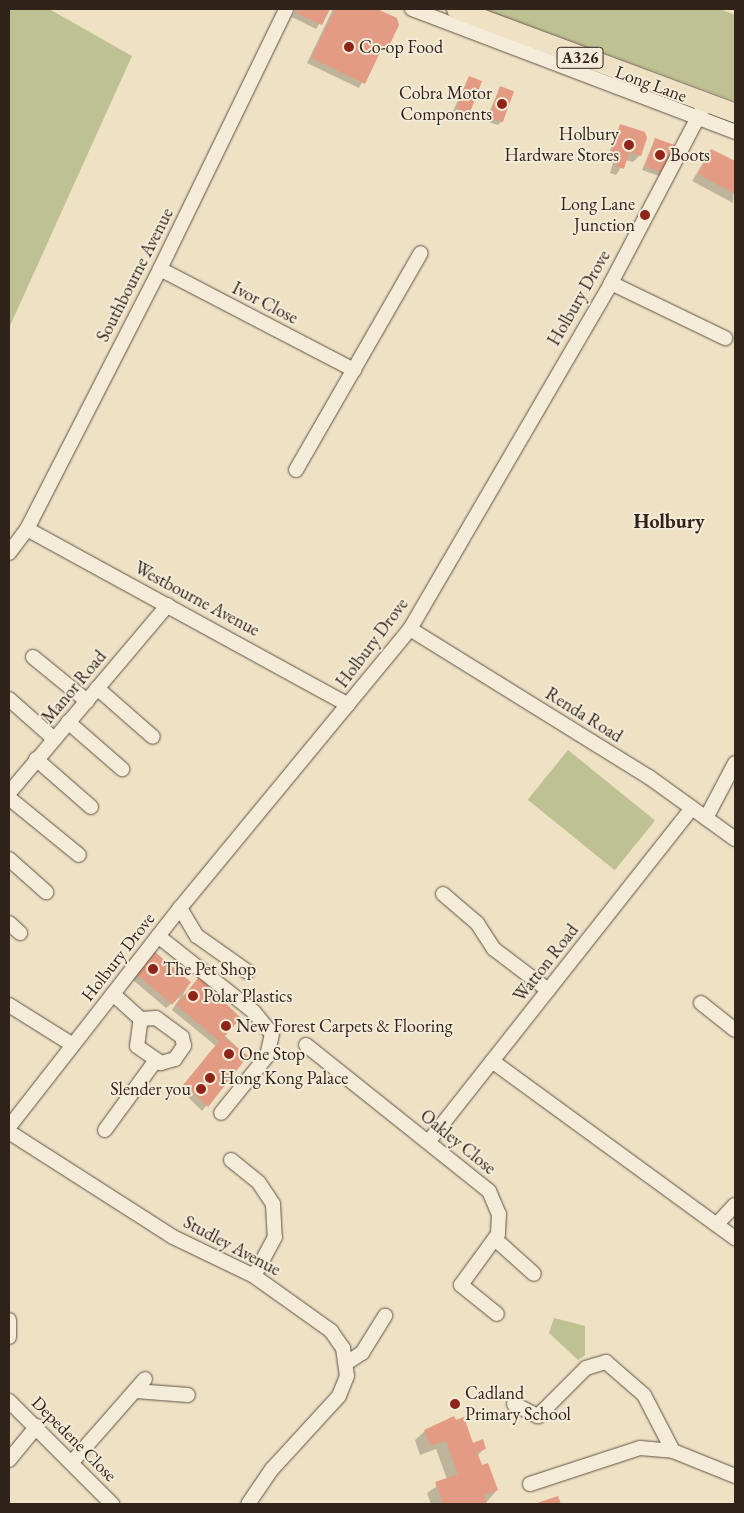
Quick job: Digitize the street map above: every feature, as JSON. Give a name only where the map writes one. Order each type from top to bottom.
[{"type":"main road","name":"Long Lane","points":[[456,9],[702,112],[735,113]]},
{"type":"street","name":"Southbourne Avenue","points":[[9,553],[27,529],[160,269],[286,9]]},
{"type":"street","points":[[412,9],[702,112],[735,132]]},
{"type":"street","name":"Holbury Drove","points":[[9,1127],[180,908],[410,629],[611,283],[702,112]]},
{"type":"street","points":[[296,470],[421,253]]},
{"type":"street","name":"Ivor Close","points":[[160,269],[354,370]]},
{"type":"street","points":[[611,283],[725,338]]},
{"type":"street","name":"Westbourne Avenue","points":[[27,529],[348,705]]},
{"type":"street","name":"Manor Road","points":[[9,793],[168,605]]},
{"type":"street","name":"Renda Road","points":[[410,629],[692,808],[735,839]]},
{"type":"street","points":[[33,657],[86,700]]},
{"type":"street","points":[[97,688],[153,737]]},
{"type":"street","points":[[9,699],[54,739]]},
{"type":"street","points":[[68,722],[122,769]]},
{"type":"street","points":[[36,759],[91,807]]},
{"type":"street","points":[[706,818],[735,763]]},
{"type":"street","points":[[9,798],[79,855]]},
{"type":"street","name":"Watton Road","points":[[429,1141],[692,808]]},
{"type":"street","points":[[9,859],[46,892]]},
{"type":"street","points":[[442,894],[477,923],[494,950],[548,990]]},
{"type":"street","points":[[180,908],[197,936],[248,972]]},
{"type":"street","points":[[9,923],[20,933]]},
{"type":"street","points":[[158,936],[254,1012],[272,1034],[267,1056],[221,1113]]},
{"type":"street","points":[[113,994],[141,1019],[156,1018],[182,1037],[184,1046],[175,1059],[161,1063],[137,1046],[141,1019]]},
{"type":"street","points":[[700,1003],[735,1030]]},
{"type":"street","points":[[9,1005],[73,1045]]},
{"type":"street","name":"Oakley Close","points":[[306,1045],[429,1141],[489,1191],[499,1214],[495,1239],[461,1286],[497,1314]]},
{"type":"street","points":[[105,1130],[156,1060]]},
{"type":"street","points":[[492,1061],[735,1238]]},
{"type":"street","name":"Studley Avenue","points":[[9,1132],[173,1237],[254,1276],[331,1330],[348,1362]]},
{"type":"street","points":[[231,1160],[259,1183],[274,1204],[275,1236],[254,1276]]},
{"type":"street","points":[[717,1224],[735,1205]]},
{"type":"street","points":[[495,1239],[534,1274]]},
{"type":"street","points":[[248,1504],[272,1469],[339,1396],[348,1362],[362,1353],[385,1316]]},
{"type":"street","points":[[9,1320],[9,1337]]},
{"type":"street","points":[[514,1404],[538,1416],[586,1368],[606,1362],[644,1395],[673,1451]]},
{"type":"street","points":[[73,1461],[145,1379]]},
{"type":"street","points":[[135,1391],[188,1395]]},
{"type":"street","name":"Depedene Close","points":[[9,1401],[73,1461],[112,1504]]},
{"type":"street","points":[[9,1460],[37,1426]]},
{"type":"street","points":[[530,1484],[640,1448],[673,1451],[735,1476]]},
{"type":"green space","points":[[9,9],[49,9],[132,56],[9,328]]},
{"type":"green space","points":[[484,9],[720,9],[735,15],[735,101]]},
{"type":"green space","points":[[568,750],[655,820],[615,870],[528,800]]},
{"type":"green space","points":[[554,1318],[585,1326],[585,1355],[578,1360],[549,1333]]},
{"type":"building","points":[[298,9],[330,9],[322,25],[296,13]]},
{"type":"building","name":"Co-op Food","points":[[335,9],[377,9],[397,18],[399,25],[388,48],[383,46],[365,84],[311,58]]},
{"type":"building","points":[[469,76],[482,81],[470,114],[456,109]]},
{"type":"building","name":"Cobra Motor Components","points":[[500,86],[514,91],[503,122],[489,117]]},
{"type":"building","name":"Holbury Hardware Stores","points":[[620,124],[645,132],[647,138],[641,156],[629,152],[624,169],[616,166],[619,156],[611,154]]},
{"type":"building","name":"Boots","points":[[655,138],[674,145],[664,173],[645,166]]},
{"type":"building","points":[[711,149],[735,161],[735,194],[698,174]]},
{"type":"building","points":[[155,952],[191,982],[172,1004],[136,974]]},
{"type":"building","points":[[199,977],[241,1018],[224,1037],[248,1056],[208,1107],[184,1084],[219,1041],[176,1005]]},
{"type":"building","points":[[454,1416],[456,1420],[464,1417],[473,1443],[483,1439],[486,1449],[477,1452],[482,1465],[488,1463],[498,1490],[484,1495],[487,1504],[443,1504],[435,1482],[458,1474],[446,1441],[430,1446],[424,1430]]},
{"type":"building","points":[[558,1496],[561,1504],[534,1504]]},
{"type":"place","name":"Co-op Food","points":[[349,47]]},
{"type":"place","name":"Cobra Motor Components","points":[[502,104]]},
{"type":"place","name":"Holbury Hardware Stores","points":[[629,145]]},
{"type":"place","name":"Boots","points":[[660,155]]},
{"type":"place","name":"Long Lane Junction","points":[[645,215]]},
{"type":"place","name":"The Pet Shop","points":[[153,969]]},
{"type":"place","name":"Polar Plastics","points":[[193,996]]},
{"type":"place","name":"New Forest Carpets & Flooring","points":[[226,1026]]},
{"type":"place","name":"One Stop","points":[[229,1054]]},
{"type":"place","name":"Hong Kong Palace","points":[[210,1078]]},
{"type":"place","name":"Slender you","points":[[201,1089]]},
{"type":"place","name":"Cadland Primary School","points":[[455,1404]]},
{"type":"district","name":"Holbury","points":[[669,521]]}]
